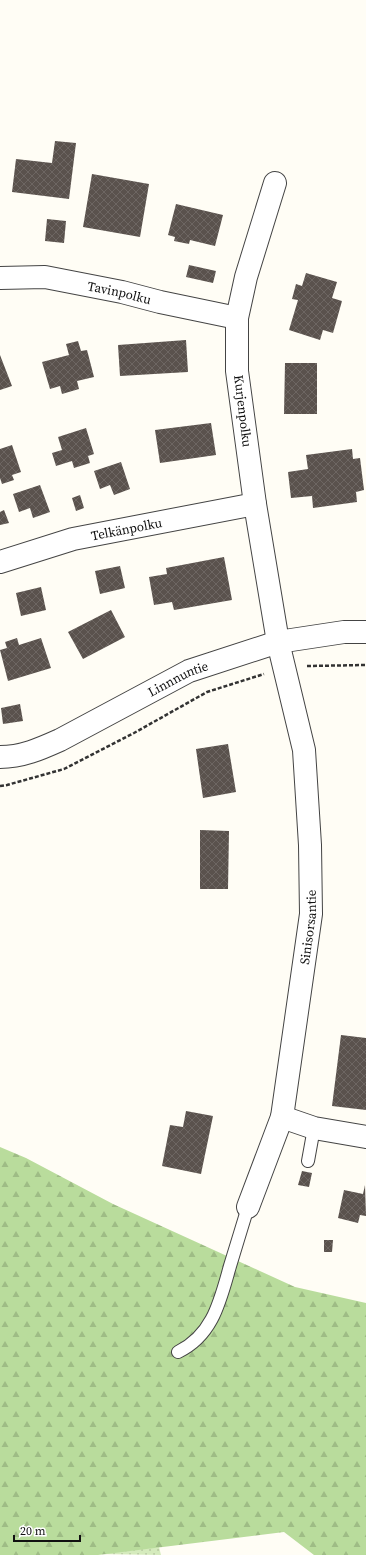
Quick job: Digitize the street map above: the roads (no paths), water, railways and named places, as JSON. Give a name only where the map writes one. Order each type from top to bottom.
[{"type":"street","name":"Kurjenpolku","points":[[275,183],[246,277],[237,318],[237,372],[255,504],[278,642]]},
{"type":"street","name":"Tavinpolku","points":[[0,278],[45,277],[122,292],[160,302],[237,318]]},
{"type":"street","name":"Telkänpolku","points":[[0,562],[73,539],[255,504]]},
{"type":"street","name":"Linnnuntie","points":[[0,757],[14,757],[38,750],[60,740],[189,671],[278,642],[344,632],[366,632]]},
{"type":"street","name":"Sinisorsantie","points":[[248,1207],[282,1117],[311,914],[310,845],[304,750],[278,642]]},
{"type":"street","points":[[282,1117],[314,1128],[366,1137]]},
{"type":"lane","points":[[308,1161],[314,1128]]},
{"type":"lane","points":[[178,1352],[190,1346],[212,1319],[219,1303],[248,1207]]}]
